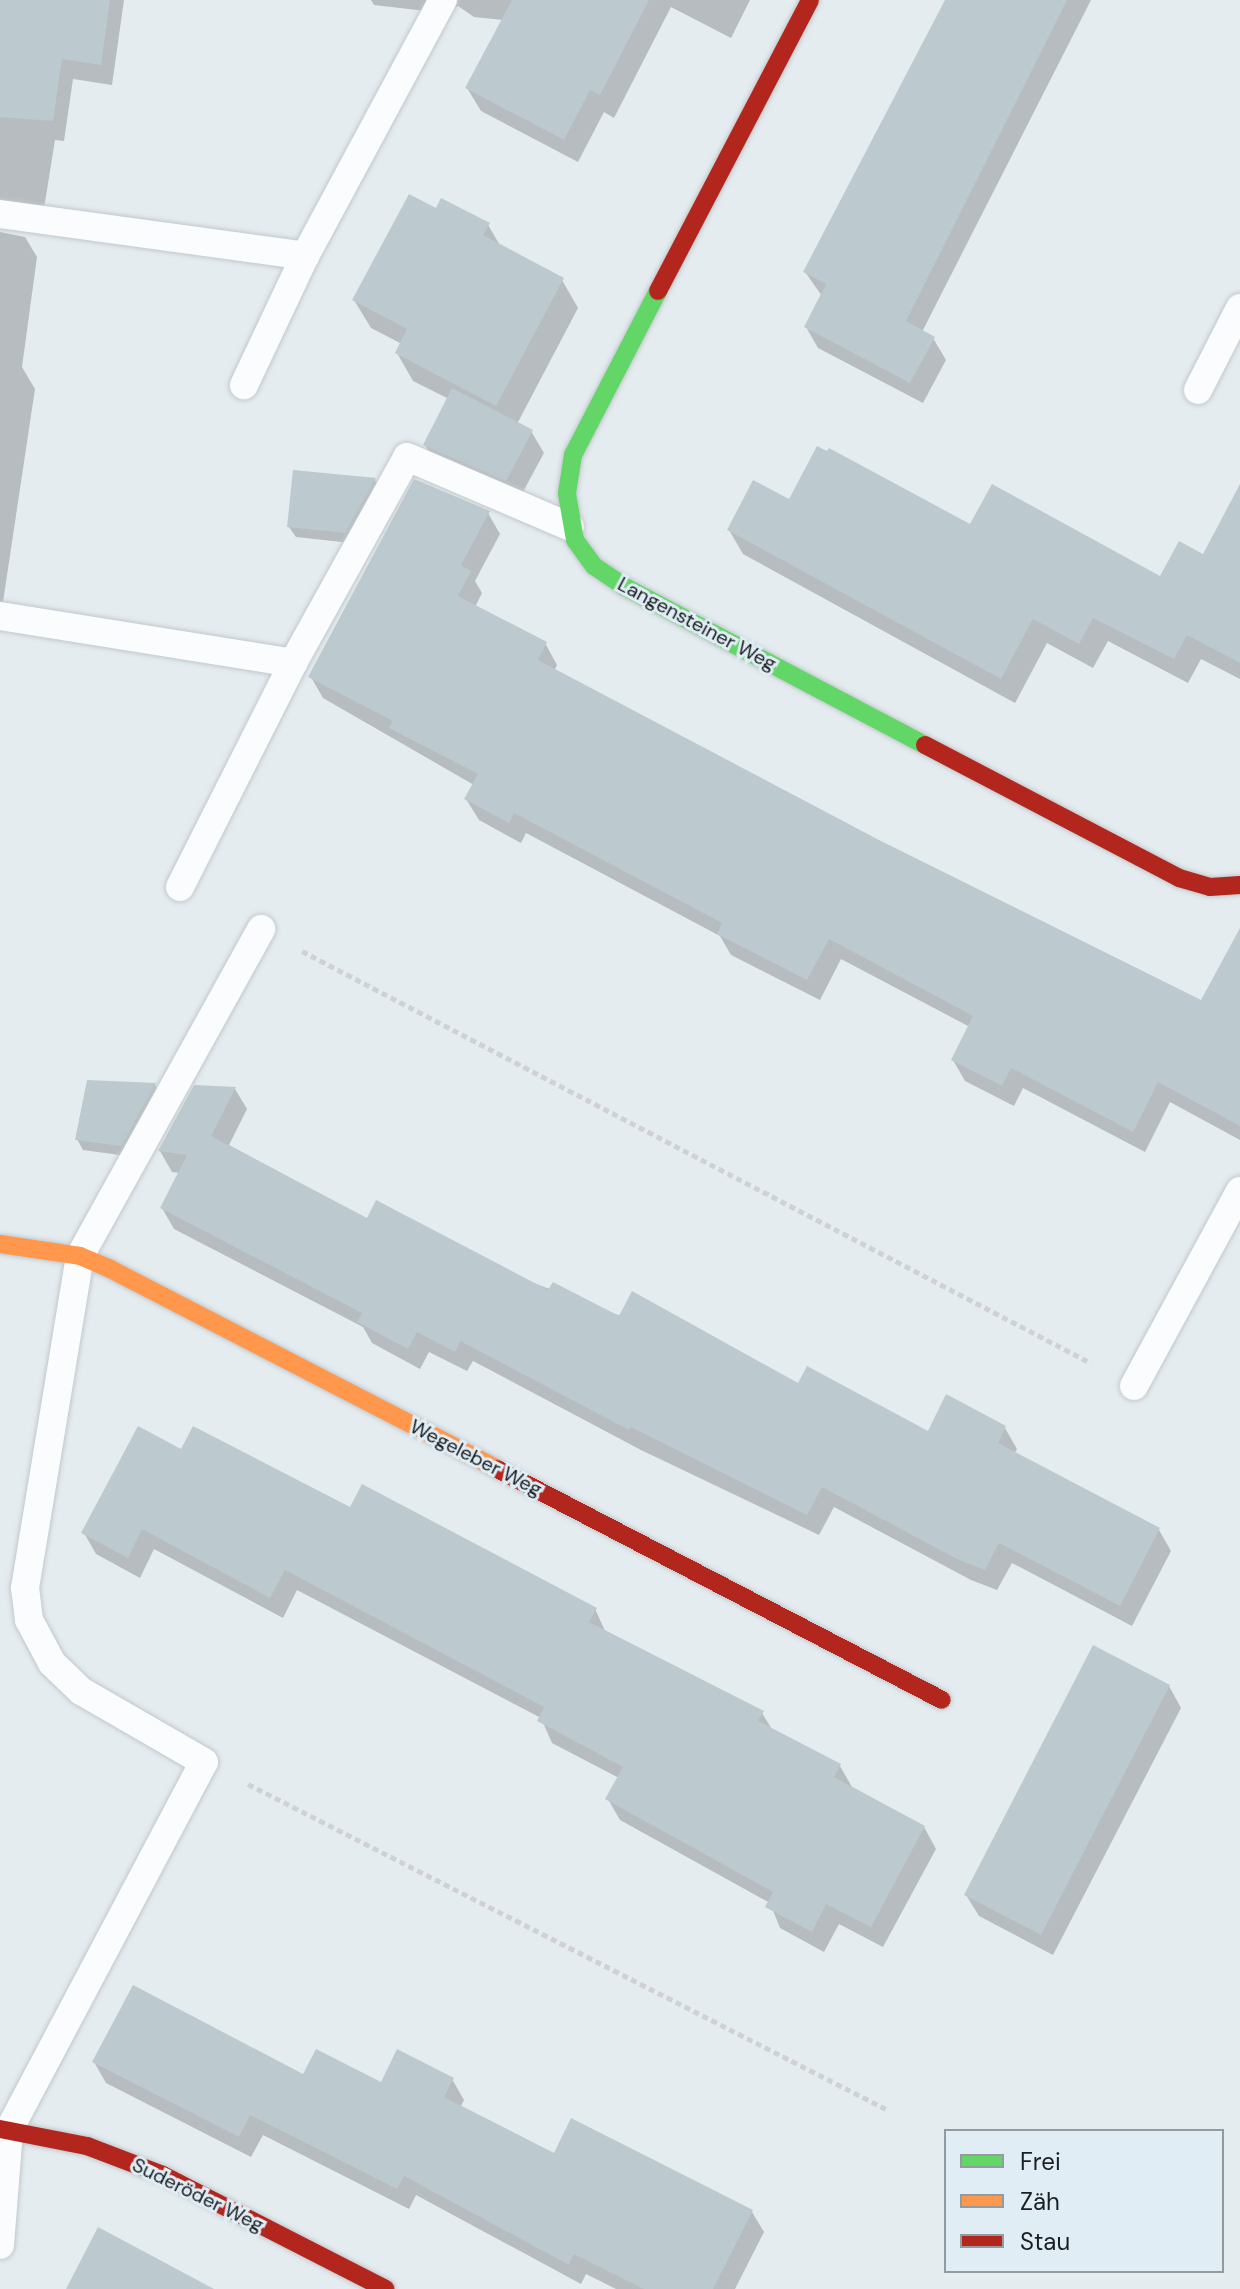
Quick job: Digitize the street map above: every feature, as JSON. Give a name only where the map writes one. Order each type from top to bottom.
[{"type":"street","name":"Langensteiner Weg","points":[[810,0],[573,455],[567,494],[570,527],[594,566],[639,595],[1179,878],[1210,887],[1240,885]]},
{"type":"street","name":"Wegeleber Weg","points":[[0,1244],[80,1256],[942,1700]]},
{"type":"street","name":"Suderöder Weg","points":[[4,2129],[87,2146],[163,2175],[386,2289]]},
{"type":"lane","points":[[244,385],[305,256],[443,0]]},
{"type":"lane","points":[[0,214],[305,256]]},
{"type":"lane","points":[[1198,390],[1240,308]]},
{"type":"lane","points":[[180,887],[293,663],[407,457],[570,527]]},
{"type":"lane","points":[[0,616],[293,663]]},
{"type":"lane","points":[[0,2245],[4,2129],[204,1762],[81,1691],[52,1663],[29,1620],[25,1588],[80,1256],[261,929]]},
{"type":"lane","points":[[1134,1386],[1240,1191]]},
{"type":"path","points":[[261,929],[1134,1386]]},
{"type":"path","points":[[204,1762],[886,2109]]},
{"type":"building","points":[[0,0],[110,0],[101,65],[62,59],[53,121],[0,117]]},
{"type":"building","points":[[512,0],[649,0],[600,95],[590,90],[564,140],[465,88]]},
{"type":"building","points":[[945,0],[1067,0],[906,321],[935,337],[910,383],[804,327],[826,284],[803,272]]},
{"type":"building","points":[[409,194],[436,208],[441,198],[490,223],[483,235],[564,278],[496,406],[395,353],[407,329],[352,300]]},
{"type":"building","points":[[452,388],[533,430],[506,481],[423,445]]},
{"type":"building","points":[[817,446],[827,451],[829,448],[970,524],[992,484],[1160,576],[1179,541],[1203,554],[1240,484],[1240,663],[1187,635],[1174,659],[1093,618],[1079,644],[1033,619],[1001,679],[727,530],[753,480],[789,499]]},
{"type":"building","points":[[293,470],[376,478],[345,533],[287,527]]},
{"type":"building","points":[[414,479],[490,511],[461,565],[471,571],[458,596],[547,642],[538,660],[879,840],[1201,1000],[1240,928],[1240,1126],[1158,1082],[1133,1132],[1011,1068],[1002,1086],[951,1060],[973,1016],[829,939],[807,980],[717,934],[722,923],[514,813],[509,823],[464,799],[478,774],[389,728],[393,721],[308,677]]},
{"type":"building","points":[[87,1080],[156,1083],[121,1146],[75,1140]]},
{"type":"building","points":[[194,1085],[236,1087],[211,1136],[367,1218],[376,1200],[548,1290],[553,1282],[619,1316],[632,1291],[798,1383],[807,1366],[928,1431],[946,1394],[1006,1426],[998,1443],[1160,1528],[1120,1606],[999,1543],[985,1570],[957,1559],[822,1487],[807,1515],[631,1427],[629,1430],[460,1341],[455,1352],[417,1332],[408,1349],[357,1322],[362,1313],[160,1208],[187,1155],[158,1151]]},
{"type":"building","points":[[138,1426],[181,1449],[193,1426],[350,1507],[362,1484],[597,1608],[589,1622],[764,1711],[758,1721],[841,1764],[834,1777],[925,1826],[871,1927],[826,1904],[812,1932],[765,1907],[773,1892],[605,1799],[623,1767],[537,1721],[544,1707],[285,1570],[270,1598],[142,1529],[128,1558],[81,1533]]},
{"type":"building","points":[[1093,1645],[1170,1685],[1041,1935],[964,1895]]},
{"type":"building","points":[[133,1985],[303,2074],[316,2049],[381,2082],[397,2049],[454,2078],[444,2097],[554,2153],[571,2118],[753,2210],[713,2289],[644,2289],[574,2254],[569,2265],[404,2176],[397,2189],[250,2115],[239,2137],[92,2062]]},
{"type":"building","points":[[98,2227],[214,2289],[66,2289]]},
{"type":"traffic: fast","points":[[658,291],[573,455],[567,494],[575,540],[594,566],[625,587],[925,745]]},
{"type":"traffic: slow","points":[[0,1244],[80,1256],[110,1269],[497,1469]]},
{"type":"traffic: jam","points":[[658,291],[810,0]]},
{"type":"traffic: jam","points":[[925,745],[1179,878],[1210,887],[1240,885]]},
{"type":"traffic: jam","points":[[497,1469],[942,1700]]},
{"type":"traffic: jam","points":[[0,2129],[87,2146],[163,2175],[386,2289]]}]
